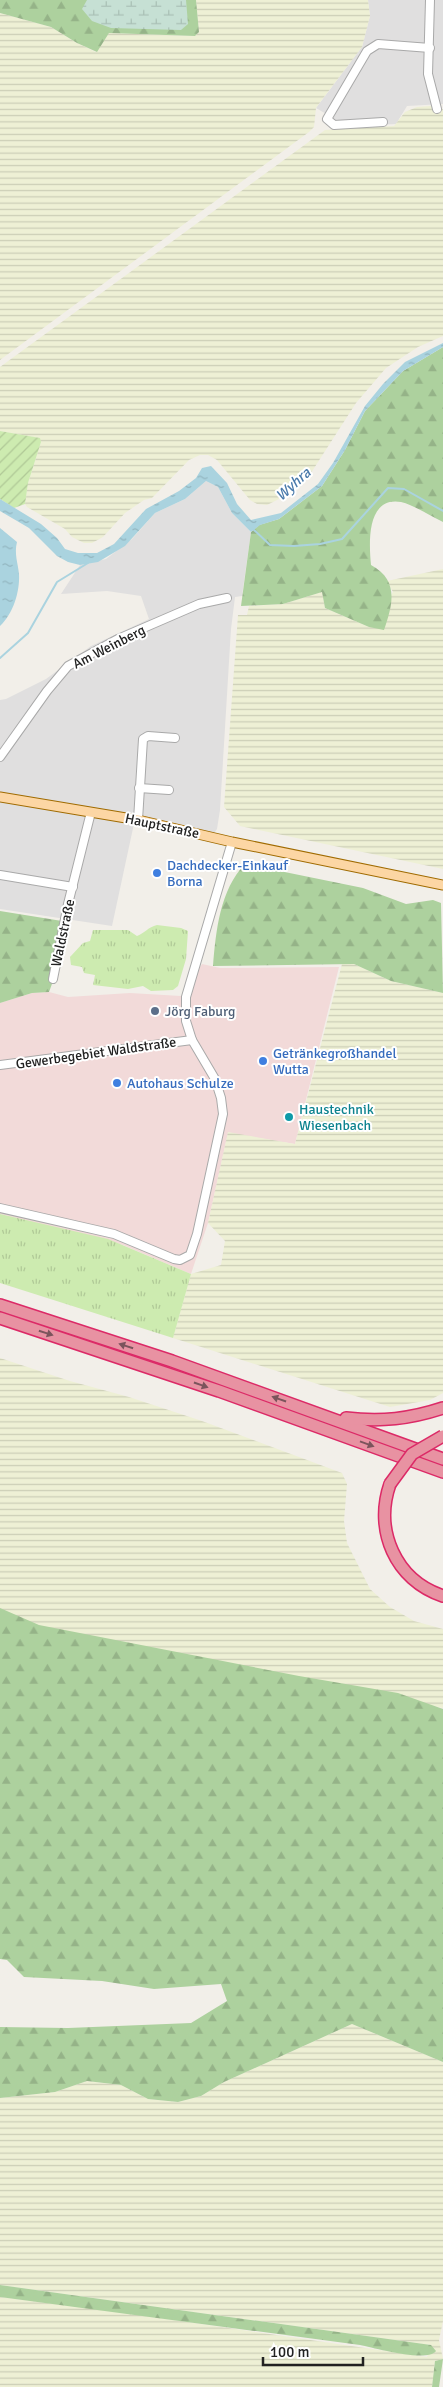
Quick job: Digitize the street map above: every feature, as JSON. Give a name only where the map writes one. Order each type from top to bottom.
[{"type":"highway","points":[[0,1306],[172,1361],[443,1459]]},
{"type":"highway","points":[[0,1318],[219,1391],[443,1472]]},
{"type":"highway","points":[[325,1415],[368,1421],[390,1420],[420,1416],[443,1408]]},
{"type":"highway","points":[[443,1436],[412,1454],[390,1484],[384,1520],[388,1543],[400,1566],[416,1584],[443,1596]]},
{"type":"main road","name":"Hauptstraße","points":[[0,797],[138,820],[232,842],[443,885]]},
{"type":"street","points":[[430,0],[428,74],[437,109]]},
{"type":"street","points":[[383,122],[334,125],[327,119],[367,51],[378,44],[430,48]]},
{"type":"street","name":"Am Weinberg","points":[[0,757],[47,691],[68,666],[118,639],[199,604],[227,598]]},
{"type":"street","points":[[138,820],[143,739],[148,736],[175,738]]},
{"type":"street","points":[[139,788],[169,790]]},
{"type":"street","name":"Waldstraße","points":[[53,979],[91,812]]},
{"type":"street","name":"Gewerbegebiet Waldstraße","points":[[0,1208],[114,1234],[174,1259],[186,1259],[194,1246],[223,1114],[221,1098],[215,1079],[192,1040],[186,1021],[186,997],[232,842]]},
{"type":"street","name":"Waldstraße","points":[[0,875],[73,888]]},
{"type":"street","name":"Gewerbegebiet Waldstraße","points":[[0,1065],[192,1040]]},
{"type":"shaded area","points":[[368,0],[443,0],[443,104],[407,106],[396,124],[333,127],[328,115],[316,108],[362,47],[370,16]]},
{"type":"shaded area","points":[[206,481],[218,487],[232,513],[251,532],[242,596],[235,597],[231,629],[220,810],[217,829],[211,837],[135,819],[112,926],[0,909],[0,700],[6,699],[46,679],[91,646],[149,619],[141,596],[107,591],[61,594],[80,565],[106,559],[132,539],[155,513],[185,499]]},
{"type":"shaded area","points":[[202,964],[220,968],[339,967],[295,1144],[228,1133],[208,1223],[191,1274],[123,1245],[0,1214],[0,1003],[32,993],[49,992],[68,997],[130,993],[181,996]]},
{"type":"green space","points":[[0,0],[196,0],[199,32],[195,36],[109,33],[97,52],[77,43],[51,27],[0,13]]},
{"type":"green space","points":[[87,0],[186,0],[188,24],[181,30],[111,28],[92,21],[82,9]]},
{"type":"green space","points":[[196,0],[368,0],[370,16],[362,47],[316,108],[314,127],[309,132],[0,360],[0,13],[51,27],[96,52],[109,33],[195,36],[199,32]]},
{"type":"green space","points":[[431,106],[436,112],[443,109],[443,336],[418,347],[386,368],[356,403],[309,476],[291,493],[267,505],[257,504],[250,500],[217,460],[208,455],[200,455],[189,460],[152,498],[144,500],[125,513],[103,537],[92,543],[84,543],[72,537],[65,529],[27,507],[25,504],[28,483],[41,442],[39,438],[0,431],[0,367],[325,130],[394,126],[405,112],[417,107]]},
{"type":"green space","points":[[443,347],[443,522],[401,502],[390,502],[381,506],[376,514],[370,534],[371,565],[386,578],[390,585],[391,593],[390,611],[384,630],[369,627],[325,608],[322,592],[283,604],[241,606],[251,532],[259,525],[279,519],[322,486],[345,450],[365,411],[403,371]]},
{"type":"green space","points":[[0,431],[40,438],[41,442],[28,483],[25,504],[14,508],[0,499]]},
{"type":"green space","points":[[443,569],[443,869],[240,826],[224,807],[238,615],[247,615],[249,606],[283,604],[322,592],[325,608],[369,627],[393,592],[387,581]]},
{"type":"green space","points":[[245,864],[363,888],[406,904],[433,900],[441,903],[443,993],[391,981],[354,964],[213,966],[218,925],[225,898],[237,874]]},
{"type":"green space","points":[[0,911],[62,921],[56,973],[49,992],[32,993],[0,1003]]},
{"type":"green space","points":[[157,925],[181,928],[188,931],[186,959],[178,986],[173,990],[151,991],[143,986],[128,989],[93,985],[95,975],[84,973],[82,967],[71,965],[70,957],[83,943],[90,941],[93,930],[128,930],[137,936]]},
{"type":"green space","points":[[342,964],[354,964],[391,981],[443,993],[443,1393],[430,1400],[390,1407],[173,1338],[191,1274],[221,1265],[225,1241],[208,1223],[228,1132],[295,1144]]},
{"type":"green space","points":[[0,1214],[108,1239],[191,1274],[173,1338],[0,1283]]},
{"type":"green space","points":[[0,1358],[202,1421],[342,1473],[347,1484],[344,1521],[347,1543],[370,1589],[390,1607],[414,1621],[443,1629],[443,1708],[42,1627],[0,1610]]},
{"type":"green space","points":[[0,1608],[39,1625],[299,1676],[398,1693],[443,1709],[443,2062],[352,2024],[224,2082],[201,2096],[178,2102],[148,2099],[121,2085],[87,2081],[55,2092],[0,2098],[0,2027],[68,2028],[191,2023],[227,2001],[221,1984],[154,1989],[102,1981],[24,1977],[7,1960],[0,1959]]},
{"type":"green space","points":[[352,2024],[443,2062],[443,2321],[439,2340],[443,2359],[435,2361],[432,2387],[0,2387],[0,2297],[126,2313],[427,2357],[431,2345],[0,2285],[0,2098],[55,2092],[87,2081],[121,2085],[148,2099],[178,2102],[201,2096],[224,2082]]},
{"type":"green space","points":[[0,2285],[431,2345],[436,2351],[422,2356],[412,2355],[360,2345],[0,2297]]},
{"type":"green space","points":[[443,2359],[439,2387],[432,2387],[435,2361]]},
{"type":"water","points":[[443,343],[443,347],[403,371],[365,411],[345,450],[322,486],[279,519],[260,525],[251,532],[232,513],[218,487],[206,481],[185,499],[155,513],[125,546],[98,562],[80,565],[68,562],[57,556],[29,528],[0,511],[0,499],[41,524],[57,538],[65,549],[78,553],[97,553],[114,544],[146,509],[179,491],[196,478],[202,468],[211,466],[227,483],[237,504],[251,520],[281,513],[318,484],[333,463],[365,406],[383,384],[405,362]]},
{"type":"water","points":[[0,528],[17,542],[16,554],[19,581],[12,609],[0,626]]},
{"type":"waterway","points":[[253,529],[270,545],[320,544],[342,539],[388,488],[404,489],[443,511]]},
{"type":"waterway","points":[[0,658],[28,633],[57,582],[88,563]]},
{"type":"place","name":"Dachdecker-Einkauf Borna","points":[[157,873]]},
{"type":"place","name":"Jörg Faburg","points":[[155,1011]]},
{"type":"place","name":"Getränkegroßhandel Wutta","points":[[263,1061]]},
{"type":"place","name":"Autohaus Schulze","points":[[117,1083]]},
{"type":"place","name":"Haustechnik Wiesenbach","points":[[289,1117]]},
{"type":"water label","name":"Wyhra","points":[[293,484]]}]
